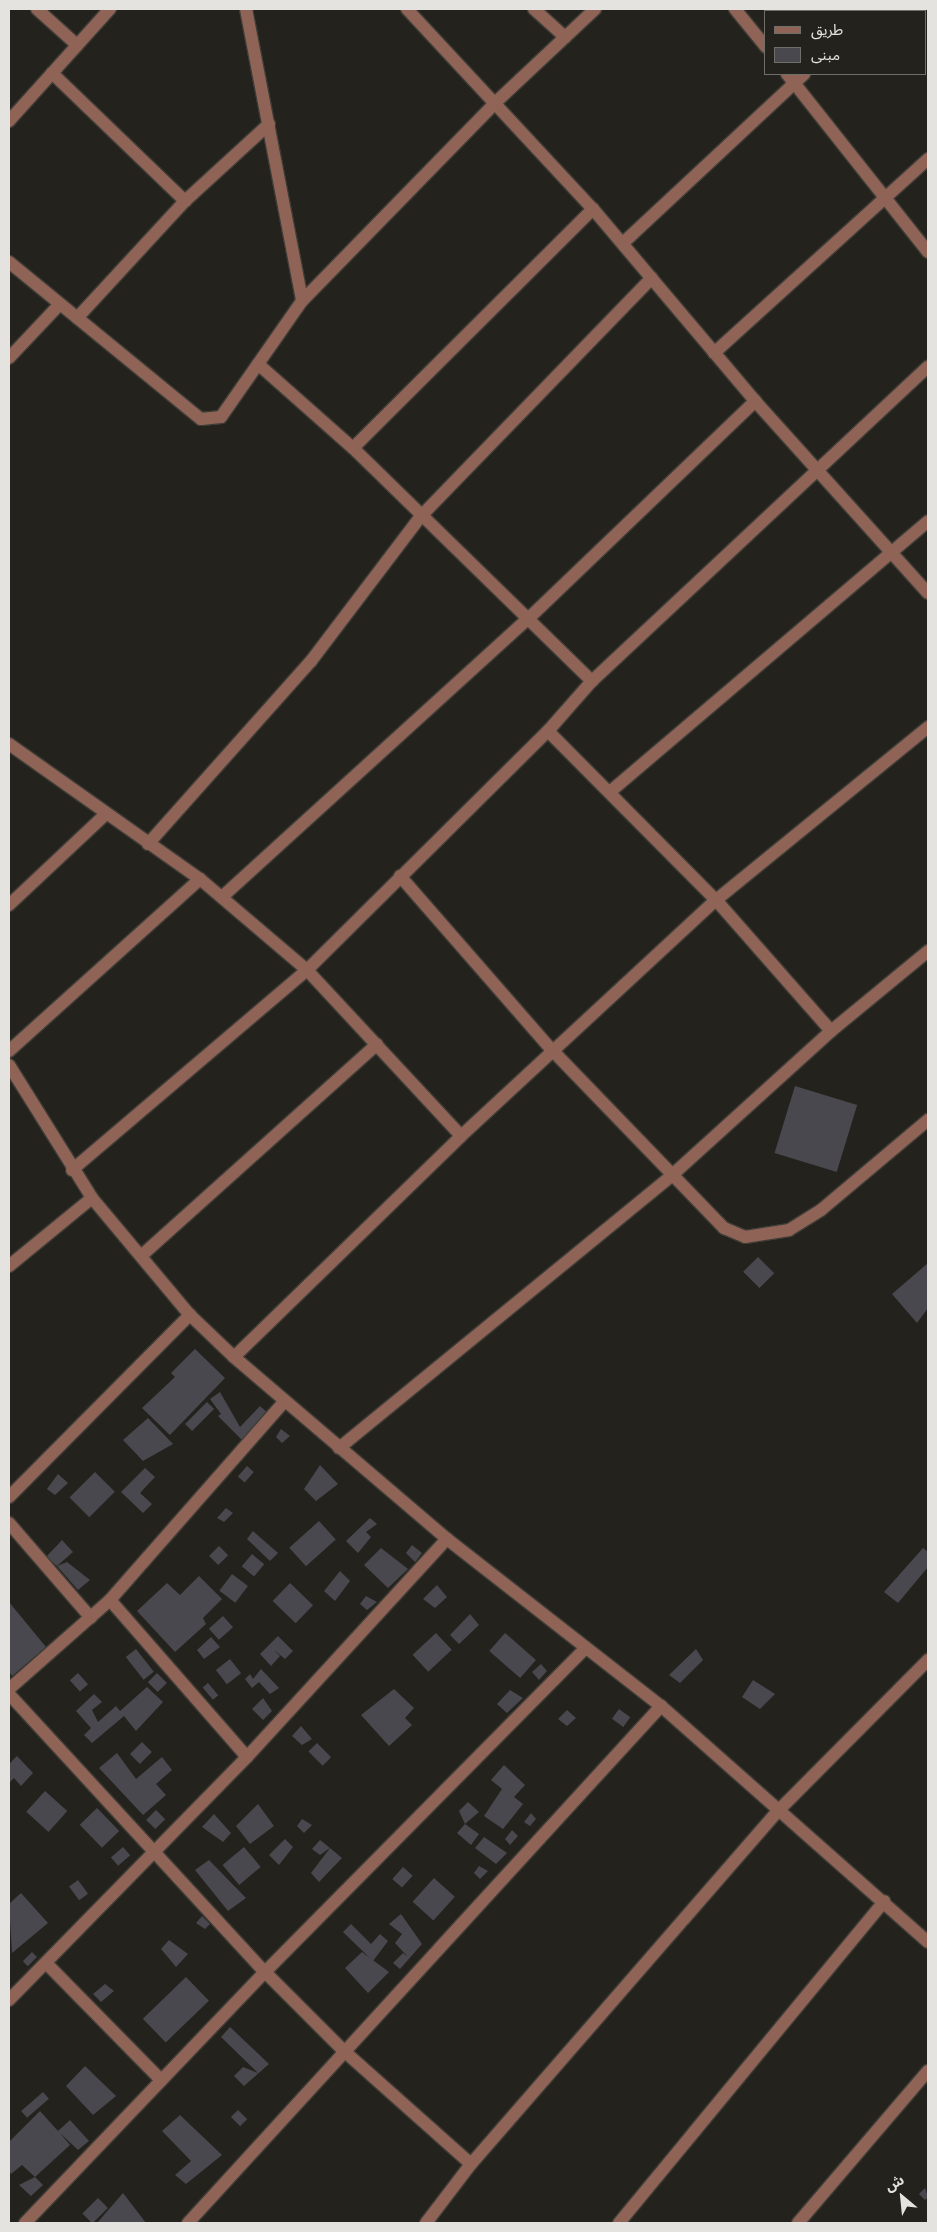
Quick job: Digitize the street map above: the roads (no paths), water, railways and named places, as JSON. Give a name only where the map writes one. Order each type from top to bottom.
[{"type":"street","points":[[37,9],[77,45]]},
{"type":"street","points":[[9,121],[110,9]]},
{"type":"street","points":[[246,9],[302,301]]},
{"type":"street","points":[[407,9],[496,102],[593,209],[755,401],[891,549],[928,593]]},
{"type":"street","points":[[534,9],[565,37]]},
{"type":"street","points":[[9,262],[201,418],[221,417],[302,301],[496,102],[595,9]]},
{"type":"street","points":[[735,9],[764,45]]},
{"type":"street","points":[[52,73],[185,201]]},
{"type":"street","points":[[623,243],[795,77],[928,252]]},
{"type":"street","points":[[77,318],[185,201],[269,124]]},
{"type":"street","points":[[714,353],[887,199],[928,159]]},
{"type":"street","points":[[353,448],[593,209]]},
{"type":"street","points":[[148,844],[311,661],[422,516],[652,278]]},
{"type":"street","points":[[9,358],[60,304]]},
{"type":"street","points":[[258,364],[353,448],[592,681]]},
{"type":"street","points":[[72,1170],[307,970],[548,731],[592,681],[817,468],[928,367]]},
{"type":"street","points":[[222,897],[528,619],[755,401]]},
{"type":"street","points":[[611,791],[891,549],[928,521]]},
{"type":"street","points":[[234,1357],[461,1136],[716,900],[928,727]]},
{"type":"street","points":[[548,731],[611,791],[716,900],[831,1031]]},
{"type":"street","points":[[9,744],[200,879],[307,970],[461,1136]]},
{"type":"street","points":[[9,905],[106,814]]},
{"type":"street","points":[[400,876],[552,1050],[670,1177],[724,1228],[745,1236],[789,1230],[821,1210],[928,1120]]},
{"type":"street","points":[[9,1051],[200,879]]},
{"type":"street","points":[[339,1448],[670,1177],[831,1031],[928,951]]},
{"type":"street","points":[[141,1256],[377,1044]]},
{"type":"street","points":[[9,1065],[72,1170],[92,1198],[190,1316],[284,1402],[447,1539],[661,1706],[781,1808],[928,1942]]},
{"type":"street","points":[[9,1266],[92,1198]]},
{"type":"street","points":[[9,1497],[190,1316]]},
{"type":"street","points":[[9,1689],[110,1600],[284,1402]]},
{"type":"street","points":[[9,1523],[90,1618]]},
{"type":"street","points":[[11,1993],[47,1964],[247,1756],[447,1539]]},
{"type":"street","points":[[110,1600],[247,1756]]},
{"type":"street","points":[[25,2223],[265,1972],[586,1648]]},
{"type":"street","points":[[426,2223],[471,2164],[781,1808],[928,1660]]},
{"type":"street","points":[[9,1694],[265,1972],[344,2051],[471,2164]]},
{"type":"street","points":[[188,2223],[661,1706]]},
{"type":"street","points":[[619,2223],[884,1901]]},
{"type":"street","points":[[47,1964],[161,2080]]},
{"type":"street","points":[[798,2223],[928,2071]]}]
